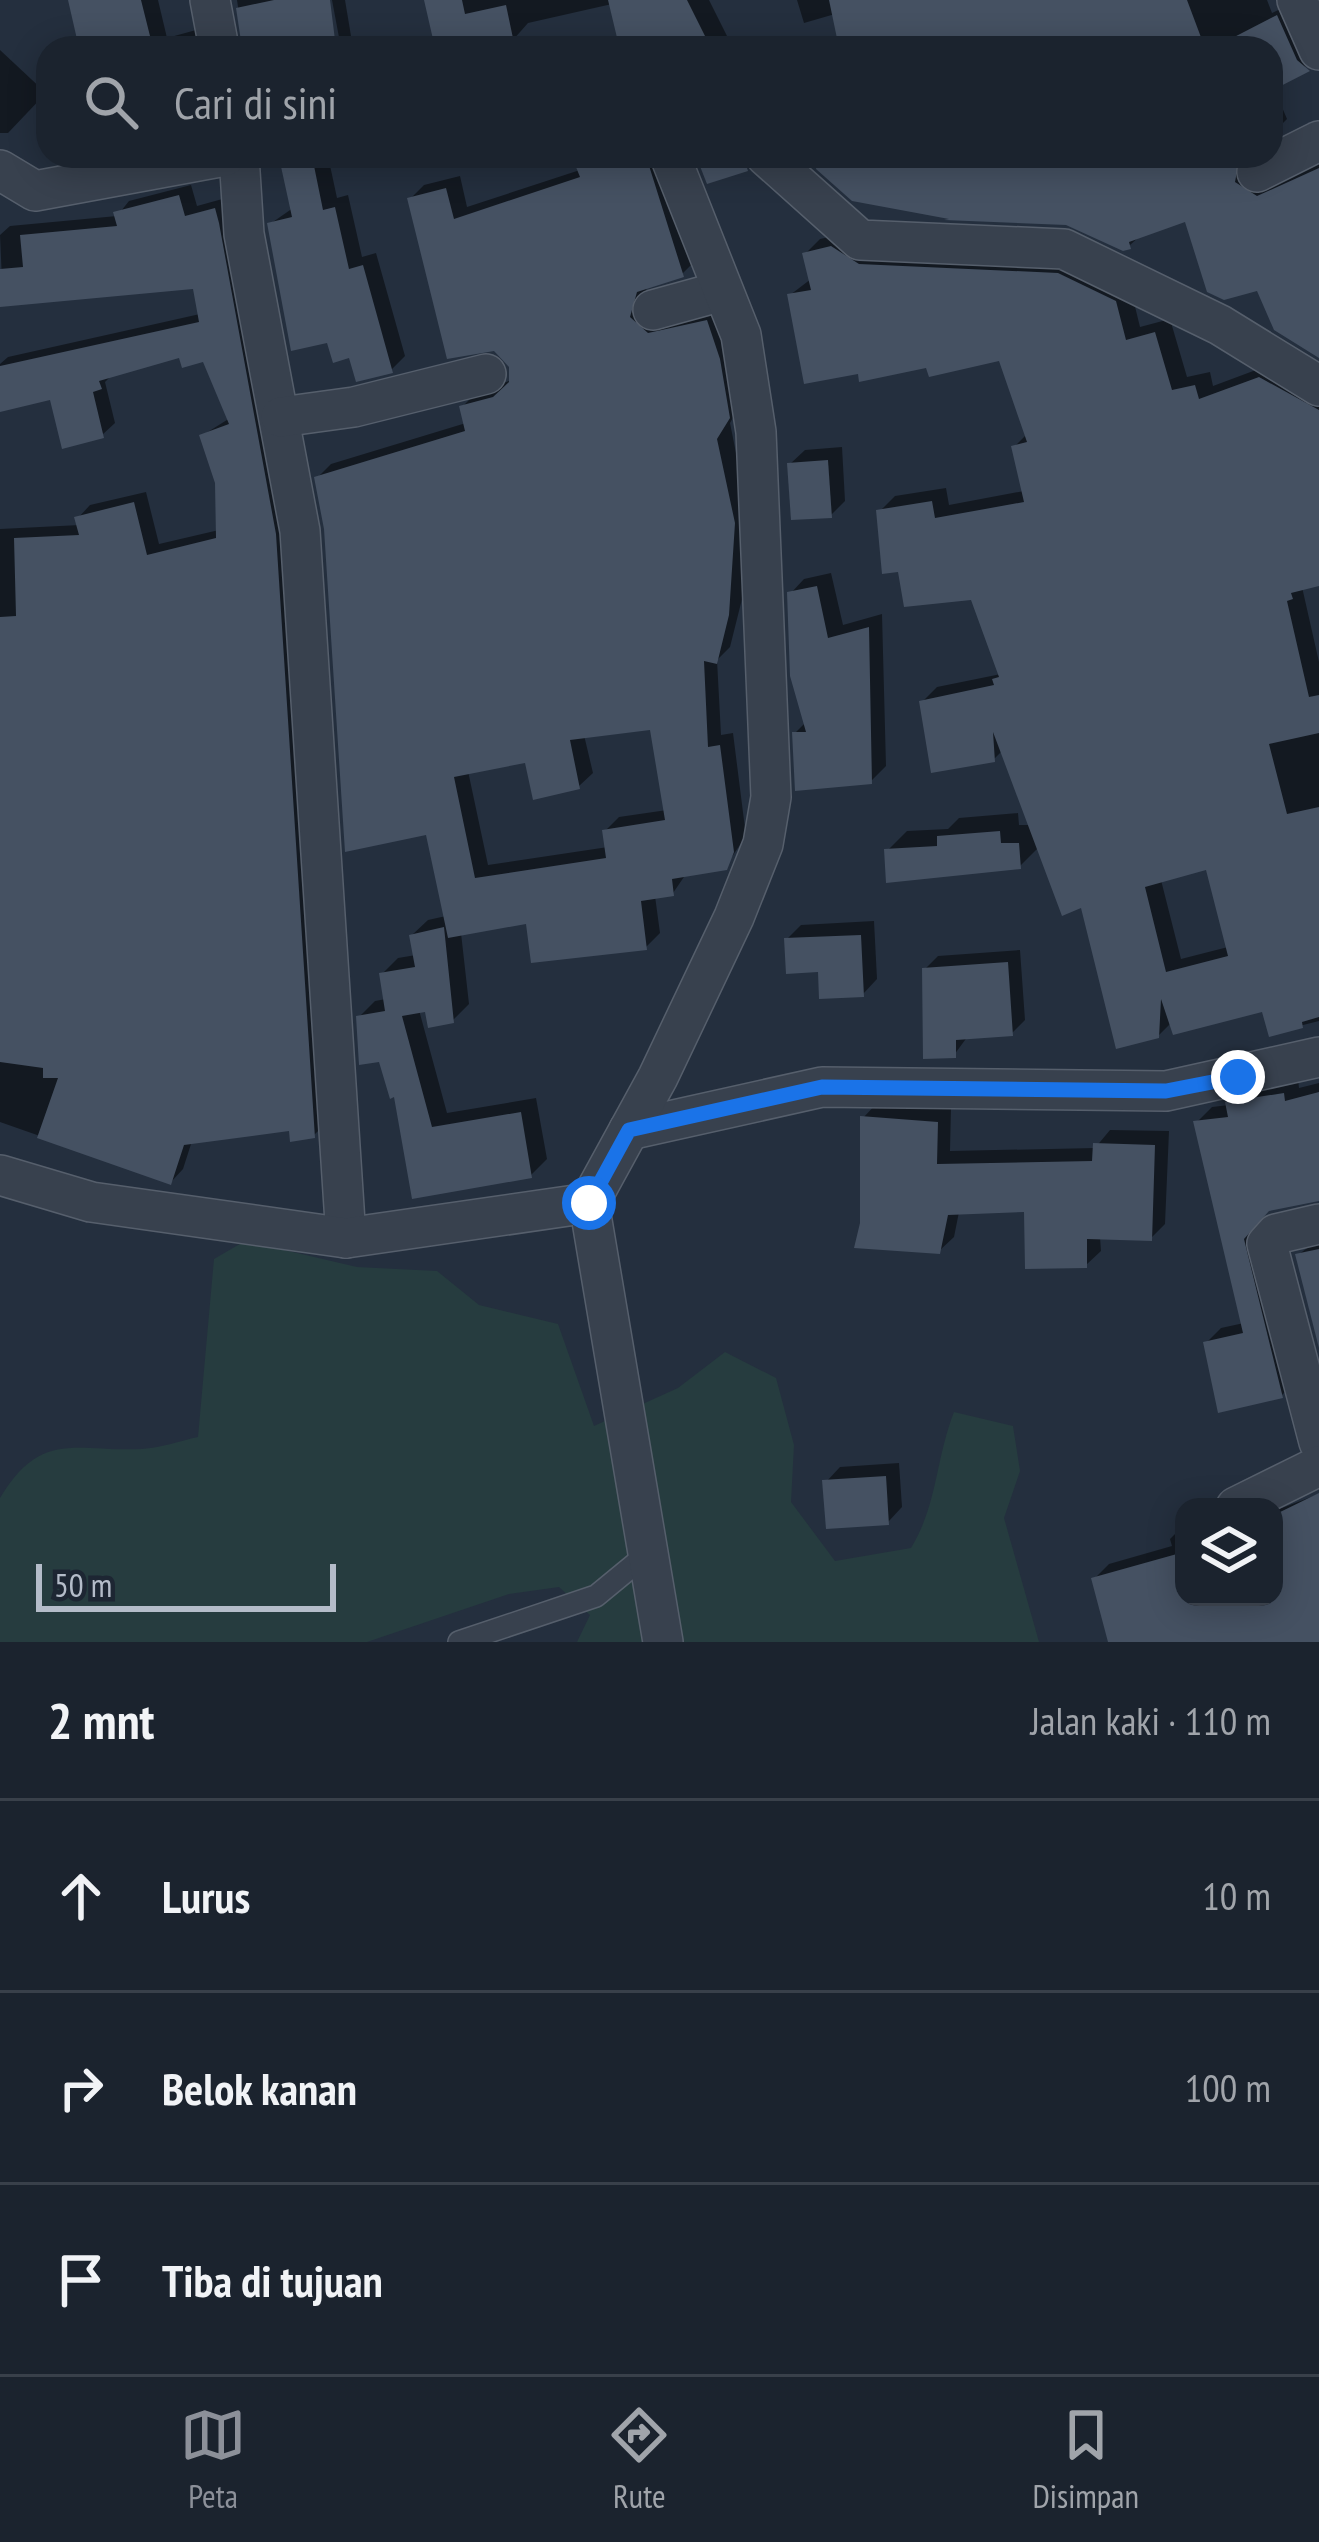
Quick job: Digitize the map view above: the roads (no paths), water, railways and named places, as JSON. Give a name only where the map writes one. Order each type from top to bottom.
[{"type":"street","points":[[209,0],[216,36]]},
{"type":"street","points":[[1298,0],[1319,50]]},
{"type":"street","points":[[1283,159],[1319,141]]},
{"type":"street","points":[[0,170],[35,191],[160,168]]},
{"type":"street","points":[[240,168],[244,233],[300,531],[346,1238]]},
{"type":"street","points":[[663,1642],[589,1203],[734,917],[768,823],[760,472],[741,335],[675,168]]},
{"type":"street","points":[[779,168],[860,241],[1064,249],[1220,325],[1319,386]]},
{"type":"street","points":[[1257,172],[1265,168]]},
{"type":"street","points":[[653,310],[722,291]]},
{"type":"street","points":[[281,417],[354,407],[486,374]]},
{"type":"street","points":[[629,1130],[822,1087],[1166,1091],[1319,1057]]},
{"type":"street","points":[[0,1175],[91,1202],[346,1238],[589,1203]]},
{"type":"street","points":[[1319,1224],[1276,1234],[1267,1244],[1319,1442]]},
{"type":"street","points":[[1255,1498],[1319,1466]]},
{"type":"lane","points":[[459,1642],[596,1597],[647,1554]]}]
